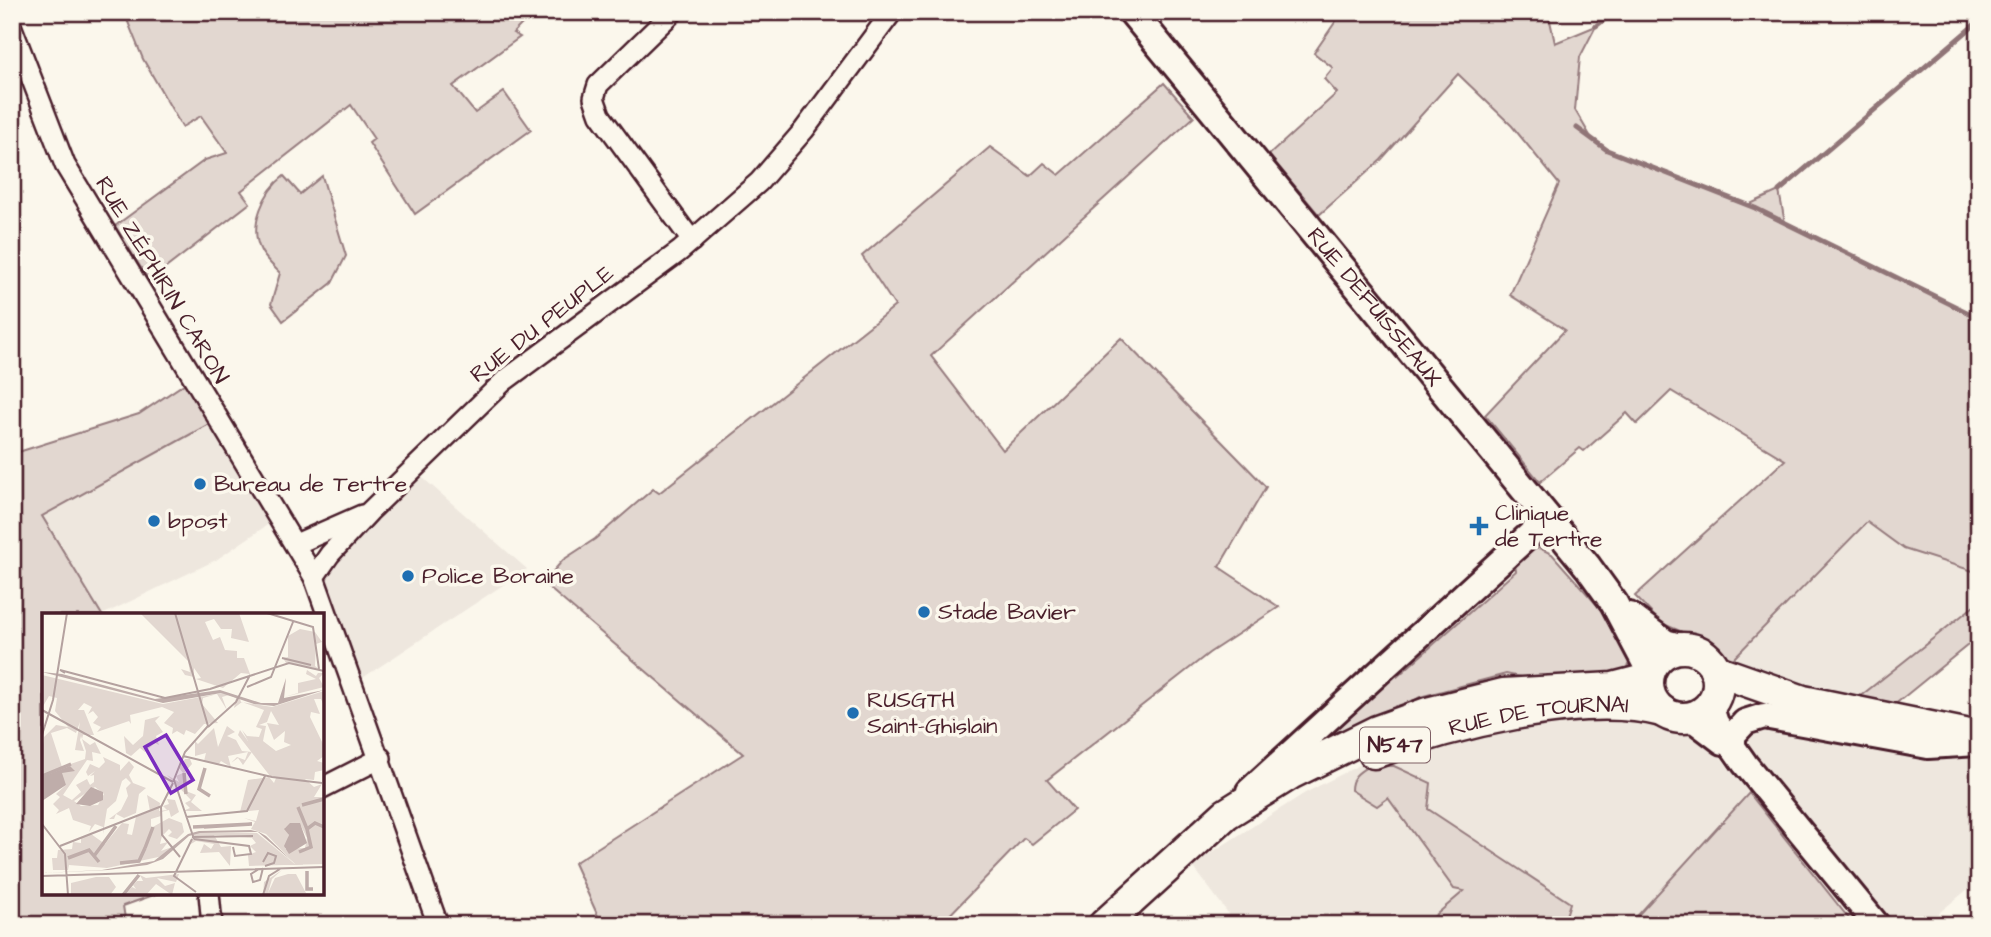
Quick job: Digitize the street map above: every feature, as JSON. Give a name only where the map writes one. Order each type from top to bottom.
[{"type":"main road","name":"RUE DEFUISSEAUX","points":[[1132,12],[1548,518],[1614,603],[1644,630],[1665,643],[1684,648]]},
{"type":"main road","name":"RUE DEFUISSEAUX","points":[[1614,603],[1649,675]]},
{"type":"main road","points":[[1684,648],[1703,654],[1715,670],[1717,690],[1694,708],[1651,697],[1649,675],[1665,653],[1684,648]]},
{"type":"main road","name":"N547","points":[[1715,670],[1777,694],[1979,737]]},
{"type":"main road","name":"RUE DE TOURNAI","points":[[1104,925],[1226,814],[1264,789],[1332,752],[1406,719],[1503,694],[1613,688],[1649,675]]},
{"type":"main road","name":"N547","points":[[1694,708],[1733,695],[1777,694]]},
{"type":"main road","name":"RUE DE TOURNAI","points":[[1159,876],[1183,866],[1230,830],[1294,790],[1363,757],[1405,741],[1507,714],[1548,709],[1624,706],[1694,708]]},
{"type":"street","points":[[673,12],[598,85],[594,98],[600,115],[692,242]]},
{"type":"street","name":"RUE DU PEUPLE","points":[[314,578],[330,554],[369,512],[504,381],[692,242],[759,182],[804,130],[892,12]]},
{"type":"street","name":"RUE ZÉPHIRIN CARON","points":[[12,28],[65,165],[296,544]]},
{"type":"street","name":"RUE DU PEUPLE","points":[[296,544],[369,512]]},
{"type":"street","name":"RUE DE TOURNAI","points":[[1226,814],[1286,755],[1548,518]]},
{"type":"street","points":[[296,544],[314,578],[381,758],[438,925]]},
{"type":"street","points":[[1694,708],[1708,728],[1739,754],[1877,925]]},
{"type":"street","points":[[1739,754],[1733,735],[1745,722],[1764,716],[1928,746],[1979,743]]},
{"type":"street","points":[[324,787],[381,758]]},
{"type":"street","points":[[209,895],[212,925]]},
{"type":"shaded area","points":[[124,12],[534,12],[513,33],[520,37],[453,86],[475,113],[504,92],[531,130],[415,214],[369,143],[374,139],[351,105],[241,191],[250,203],[149,281],[115,226],[205,160],[227,153],[201,116],[182,127],[143,59]]},
{"type":"shaded area","points":[[1331,12],[1548,12],[1555,43],[1596,26],[1580,57],[1575,110],[1592,139],[1607,150],[1748,205],[1779,191],[1785,223],[1979,318],[1979,573],[1904,549],[1867,522],[1727,665],[1697,638],[1661,623],[1635,596],[1785,460],[1671,391],[1637,424],[1627,413],[1584,451],[1580,448],[1540,482],[1485,415],[1565,330],[1510,295],[1559,184],[1512,126],[1458,74],[1381,160],[1319,215],[1269,155],[1337,93],[1324,79],[1333,68],[1314,53],[1338,18]]},
{"type":"shaded area","name":"Stade Bavier","points":[[1164,83],[1194,117],[931,356],[1003,450],[1121,338],[1266,487],[1219,567],[1279,607],[1209,653],[1047,780],[1074,810],[1032,844],[1024,838],[940,925],[602,925],[574,863],[743,754],[543,583],[563,560],[595,539],[653,489],[659,493],[895,306],[862,256],[990,147],[1030,176],[1044,163],[1059,175]]},
{"type":"shaded area","points":[[284,176],[300,194],[322,176],[346,256],[332,283],[283,321],[271,304],[280,273],[261,251],[256,231],[257,220],[265,200]]},
{"type":"shaded area","points":[[187,382],[211,423],[42,516],[101,613],[42,613],[42,895],[153,895],[123,906],[126,925],[12,925],[12,454],[139,414]]},
{"type":"shaded area","points":[[211,423],[273,521],[216,560],[106,613],[101,613],[42,516]]},
{"type":"shaded area","points":[[416,472],[527,569],[358,681],[318,580]]},
{"type":"shaded area","points":[[1867,522],[1904,549],[1979,573],[1979,602],[1858,698],[1740,672],[1724,659]]},
{"type":"shaded area","points":[[1539,548],[1552,554],[1628,640],[1630,661],[1625,671],[1559,685],[1506,674],[1420,697],[1392,714],[1326,740],[1322,734],[1398,666],[1398,676],[1516,571],[1514,560],[1522,553]]},
{"type":"shaded area","points":[[1979,602],[1979,636],[1893,706],[1858,698]]},
{"type":"shaded area","points":[[1625,715],[1690,728],[1713,748],[1749,793],[1629,925],[1582,925],[1465,891],[1424,925],[1237,925],[1192,865],[1305,793],[1375,757],[1501,721]]},
{"type":"shaded area","points":[[1764,728],[1827,735],[1979,760],[1979,880],[1924,925],[1888,925],[1748,749],[1749,740],[1755,731]]},
{"type":"shaded area","points":[[1370,765],[1394,766],[1431,783],[1428,809],[1570,903],[1565,919],[1582,925],[1424,925],[1464,891],[1454,889],[1388,798],[1377,806],[1351,790],[1354,778]]},
{"type":"shaded area","points":[[1749,793],[1854,925],[1629,925]]},
{"type":"waterway","points":[[1596,26],[1614,12]]},
{"type":"waterway","points":[[1779,191],[1979,21]]},
{"type":"waterway","points":[[1577,128],[1607,150],[1755,208],[1979,318]]},
{"type":"place","name":"Bureau de Tertre","points":[[200,484]]},
{"type":"place","name":"bpost","points":[[154,521]]},
{"type":"place","name":"Clinique de Tertre","points":[[1479,526]]},
{"type":"place","name":"Police Boraine","points":[[408,576]]},
{"type":"place","name":"Stade Bavier","points":[[924,612]]},
{"type":"place","name":"RUSGTH Saint-Ghislain","points":[[853,713]]}]
